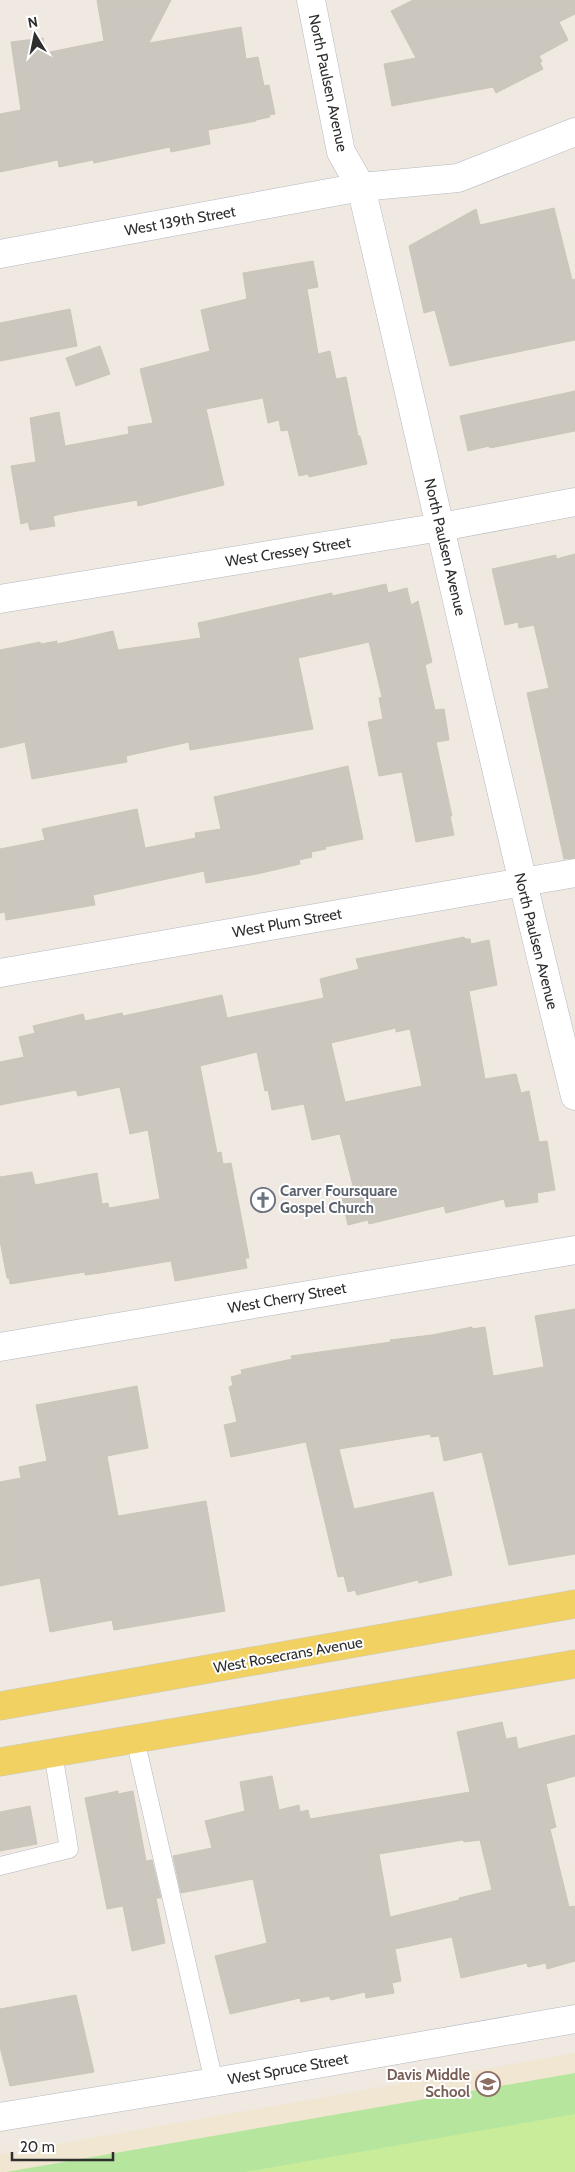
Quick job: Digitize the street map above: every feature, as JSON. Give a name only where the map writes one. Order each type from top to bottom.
[{"type":"main road","name":"West Rosecrans Avenue","points":[[0,1706],[575,1604]]},
{"type":"main road","points":[[0,1762],[575,1664]]},
{"type":"street","name":"North Paulsen Avenue","points":[[312,1],[341,152],[361,188],[441,526],[521,882],[575,1096]]},
{"type":"street","name":"West 139th Street","points":[[0,254],[361,188],[458,178],[575,132]]},
{"type":"street","name":"West Cressey Street","points":[[0,599],[575,502]]},
{"type":"street","name":"West Plum Street","points":[[0,973],[575,873]]},
{"type":"street","name":"West Cherry Street","points":[[0,1346],[575,1250]]},
{"type":"street","name":"West Spruce Street","points":[[0,2117],[575,2019]]},
{"type":"lane","points":[[135,1740],[214,2082]]},
{"type":"lane","points":[[0,1866],[69,1849],[53,1754]]},
{"type":"shaded area","name":"Davis Middle School","points":[[575,2053],[575,2172],[0,2172],[0,2154]]},
{"type":"green space","name":"Davis Middle School","points":[[575,2073],[575,2172],[6,2172]]},
{"type":"green space","points":[[575,2114],[575,2172],[245,2172]]},
{"type":"building","points":[[97,0],[171,0],[149,43],[241,27],[246,59],[258,57],[264,86],[269,85],[275,114],[256,121],[208,130],[210,144],[171,152],[170,147],[94,163],[93,160],[59,167],[58,160],[0,172],[0,114],[21,110],[11,42],[43,38],[45,53],[104,41]]},
{"type":"building","points":[[413,0],[575,0],[575,14],[559,22],[568,40],[539,56],[543,69],[496,93],[493,87],[392,106],[384,64],[416,58],[391,11]]},
{"type":"building","points":[[554,208],[572,280],[575,279],[575,340],[450,366],[435,310],[424,313],[409,246],[476,209],[480,225]]},
{"type":"building","points":[[313,261],[318,287],[307,289],[318,354],[330,351],[336,379],[346,377],[358,436],[360,436],[367,464],[309,477],[308,474],[299,476],[288,430],[281,431],[279,420],[268,423],[263,398],[206,409],[224,485],[138,506],[137,500],[61,514],[53,516],[55,526],[30,530],[28,522],[21,524],[11,466],[36,462],[30,418],[59,412],[65,446],[129,434],[128,427],[153,423],[140,369],[210,351],[201,310],[247,299],[243,273]]},
{"type":"building","points":[[70,309],[77,346],[0,361],[0,323]]},
{"type":"building","points":[[100,346],[110,374],[76,386],[66,358]]},
{"type":"building","points":[[575,391],[575,431],[468,451],[460,416]]},
{"type":"building","points":[[575,554],[575,858],[564,859],[527,693],[549,688],[534,625],[519,628],[518,622],[505,625],[492,569],[556,555],[556,559]]},
{"type":"building","points":[[386,584],[388,593],[407,588],[411,605],[418,601],[432,662],[425,665],[435,710],[444,709],[449,740],[436,742],[452,816],[450,816],[454,835],[416,842],[402,772],[379,776],[368,722],[383,719],[379,698],[382,697],[369,642],[298,658],[313,729],[190,750],[189,742],[126,756],[127,762],[32,779],[25,742],[0,748],[0,650],[40,642],[41,644],[57,641],[57,644],[113,631],[118,650],[201,638],[198,623],[332,593],[332,596]]},
{"type":"building","points":[[348,766],[363,839],[325,847],[326,849],[311,852],[312,857],[299,860],[300,864],[257,874],[206,883],[204,871],[93,895],[95,905],[6,920],[5,912],[0,913],[0,849],[45,840],[42,829],[137,809],[145,848],[196,838],[195,833],[221,829],[214,797]]},
{"type":"building","points":[[464,937],[465,939],[470,939],[471,944],[489,940],[497,985],[469,991],[485,1079],[516,1074],[521,1093],[529,1091],[539,1142],[547,1141],[555,1190],[537,1193],[538,1202],[506,1207],[504,1199],[446,1213],[444,1206],[369,1224],[368,1220],[348,1225],[340,1189],[353,1186],[340,1134],[312,1140],[304,1104],[272,1110],[268,1090],[265,1091],[257,1052],[200,1066],[217,1153],[221,1152],[223,1164],[231,1163],[249,1258],[245,1258],[247,1268],[175,1281],[171,1261],[100,1273],[85,1275],[85,1272],[10,1284],[9,1278],[7,1278],[0,1241],[0,1177],[32,1172],[35,1185],[97,1173],[102,1204],[108,1203],[109,1208],[160,1199],[148,1130],[130,1134],[120,1087],[78,1096],[76,1090],[0,1105],[0,1062],[24,1057],[19,1037],[35,1033],[33,1026],[83,1014],[85,1021],[122,1013],[123,1016],[222,995],[227,1018],[324,998],[320,979],[359,969],[356,959]],"holes":[[[396,1028],[396,1032],[410,1029],[422,1086],[345,1102],[331,1043]]]},
{"type":"building","points":[[575,1309],[575,1554],[509,1565],[482,1452],[444,1461],[439,1436],[431,1437],[430,1434],[339,1449],[354,1509],[433,1492],[452,1575],[419,1583],[418,1580],[357,1595],[355,1590],[348,1592],[344,1576],[338,1577],[306,1442],[231,1457],[224,1425],[237,1422],[229,1387],[233,1385],[231,1377],[242,1374],[241,1370],[292,1359],[291,1356],[391,1342],[390,1340],[432,1335],[472,1327],[472,1329],[485,1327],[493,1376],[544,1367],[535,1316]]},
{"type":"building","points":[[137,1386],[148,1448],[107,1456],[118,1516],[206,1501],[225,1611],[114,1630],[112,1620],[50,1632],[40,1578],[0,1586],[0,1482],[21,1478],[19,1467],[47,1461],[36,1405]]},
{"type":"building","points":[[502,1722],[506,1739],[516,1737],[518,1749],[575,1735],[575,1776],[546,1784],[556,1827],[550,1829],[569,1907],[575,1906],[575,1961],[547,1969],[546,1963],[528,1967],[527,1963],[461,1978],[452,1937],[395,1949],[401,1981],[392,1983],[394,1993],[366,1998],[365,1992],[331,2000],[329,1996],[301,2002],[300,1998],[230,2014],[215,1956],[267,1943],[253,1879],[181,1893],[173,1856],[212,1848],[205,1821],[245,1811],[240,1782],[272,1776],[279,1810],[299,1805],[300,1812],[308,1810],[310,1819],[470,1792],[457,1732]],"holes":[[[463,1840],[464,1842],[480,1840],[492,1890],[390,1917],[379,1854]]]},
{"type":"building","points":[[118,1791],[118,1794],[133,1791],[146,1861],[152,1860],[161,1898],[156,1898],[165,1943],[132,1951],[123,1906],[107,1909],[85,1798]]},
{"type":"building","points":[[30,1806],[37,1844],[0,1851],[0,1812]]},
{"type":"building","points":[[76,1995],[94,2072],[10,2086],[0,2047],[0,2009]]},
{"type":"place","name":"Carver Foursquare Gospel Church","points":[[263,1200]]},
{"type":"place","name":"Davis Middle School","points":[[488,2084]]}]
